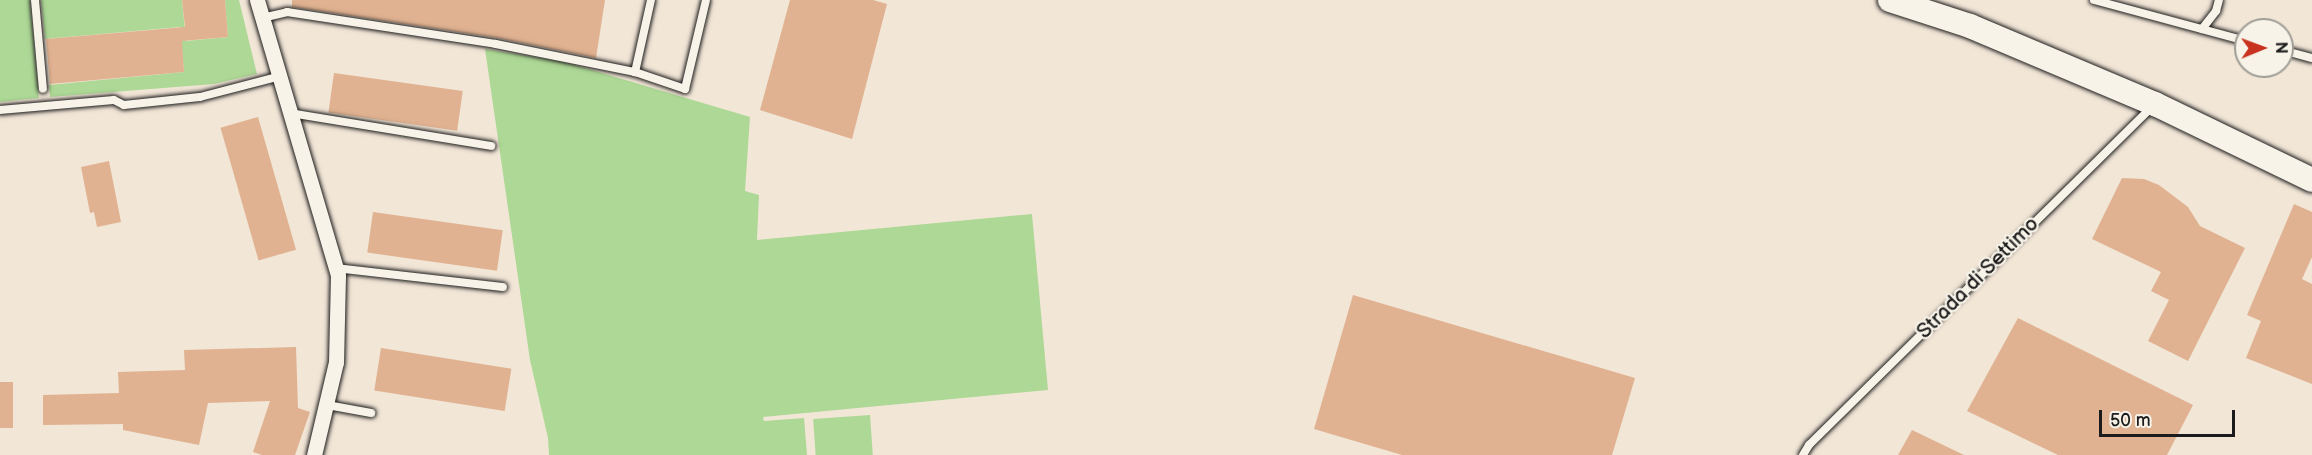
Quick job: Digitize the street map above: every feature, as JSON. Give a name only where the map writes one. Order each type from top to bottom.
[{"type":"main road","points":[[1890,0],[1970,26],[2155,104],[2312,180]]},
{"type":"street","points":[[257,0],[260,19],[277,77],[338,276],[336,362],[314,455]]},
{"type":"lane","points":[[35,0],[43,89]]},
{"type":"lane","points":[[635,72],[651,0]]},
{"type":"lane","points":[[260,19],[286,12],[496,44],[635,72],[685,89],[706,0]]},
{"type":"lane","points":[[2099,0],[2234,38]]},
{"type":"lane","points":[[2202,29],[2216,11],[2219,0]]},
{"type":"lane","points":[[2294,53],[2312,58]]},
{"type":"lane","points":[[0,110],[114,100],[124,105],[200,97],[277,77]]},
{"type":"lane","name":"Strada di Settimo","points":[[1803,455],[1809,445],[2155,104]]},
{"type":"lane","points":[[289,113],[491,146]]},
{"type":"lane","points":[[336,268],[503,287]]},
{"type":"lane","points":[[327,405],[371,413]]},
{"type":"green space","points":[[0,0],[30,0],[39,98],[0,102]]},
{"type":"green space","points":[[41,0],[182,0],[186,41],[228,37],[225,0],[239,0],[257,74],[214,84],[50,97],[49,85],[184,72],[180,27],[45,39]]},
{"type":"green space","points":[[485,49],[565,62],[750,117],[745,191],[759,195],[757,240],[1032,214],[1048,390],[763,417],[764,421],[804,418],[807,455],[549,455],[548,438],[530,360]]},
{"type":"green space","points":[[870,415],[873,455],[816,455],[813,419]]},
{"type":"building","points":[[182,0],[225,0],[228,37],[182,41],[184,72],[50,84],[46,39],[185,27]]},
{"type":"building","points":[[292,0],[605,0],[596,58],[497,38],[292,7]]},
{"type":"building","points":[[790,0],[873,0],[887,4],[852,139],[760,110]]},
{"type":"building","points":[[334,73],[463,91],[457,131],[328,113]]},
{"type":"building","points":[[258,117],[296,250],[259,260],[221,128]]},
{"type":"building","points":[[109,161],[121,222],[97,227],[94,212],[90,213],[81,167]]},
{"type":"building","points":[[2122,178],[2144,179],[2159,185],[2188,207],[2200,226],[2245,248],[2188,361],[2148,341],[2169,300],[2151,291],[2161,272],[2092,239]]},
{"type":"building","points":[[2294,204],[2312,212],[2312,257],[2302,279],[2312,284],[2312,384],[2246,358],[2261,321],[2247,315]]},
{"type":"building","points":[[373,212],[503,230],[497,271],[367,253]]},
{"type":"building","points":[[1353,295],[1635,378],[1612,455],[1402,455],[1314,429]]},
{"type":"building","points":[[2018,318],[2193,405],[2167,455],[2058,455],[1967,411]]},
{"type":"building","points":[[296,347],[298,408],[310,412],[295,455],[262,455],[253,452],[270,401],[208,403],[199,445],[123,430],[123,424],[43,425],[43,395],[119,393],[118,372],[185,370],[184,350]]},
{"type":"building","points":[[381,348],[511,369],[505,411],[374,390]]},
{"type":"building","points":[[0,382],[13,382],[13,428],[0,428]]},
{"type":"building","points":[[1912,430],[1964,455],[1898,455]]}]
